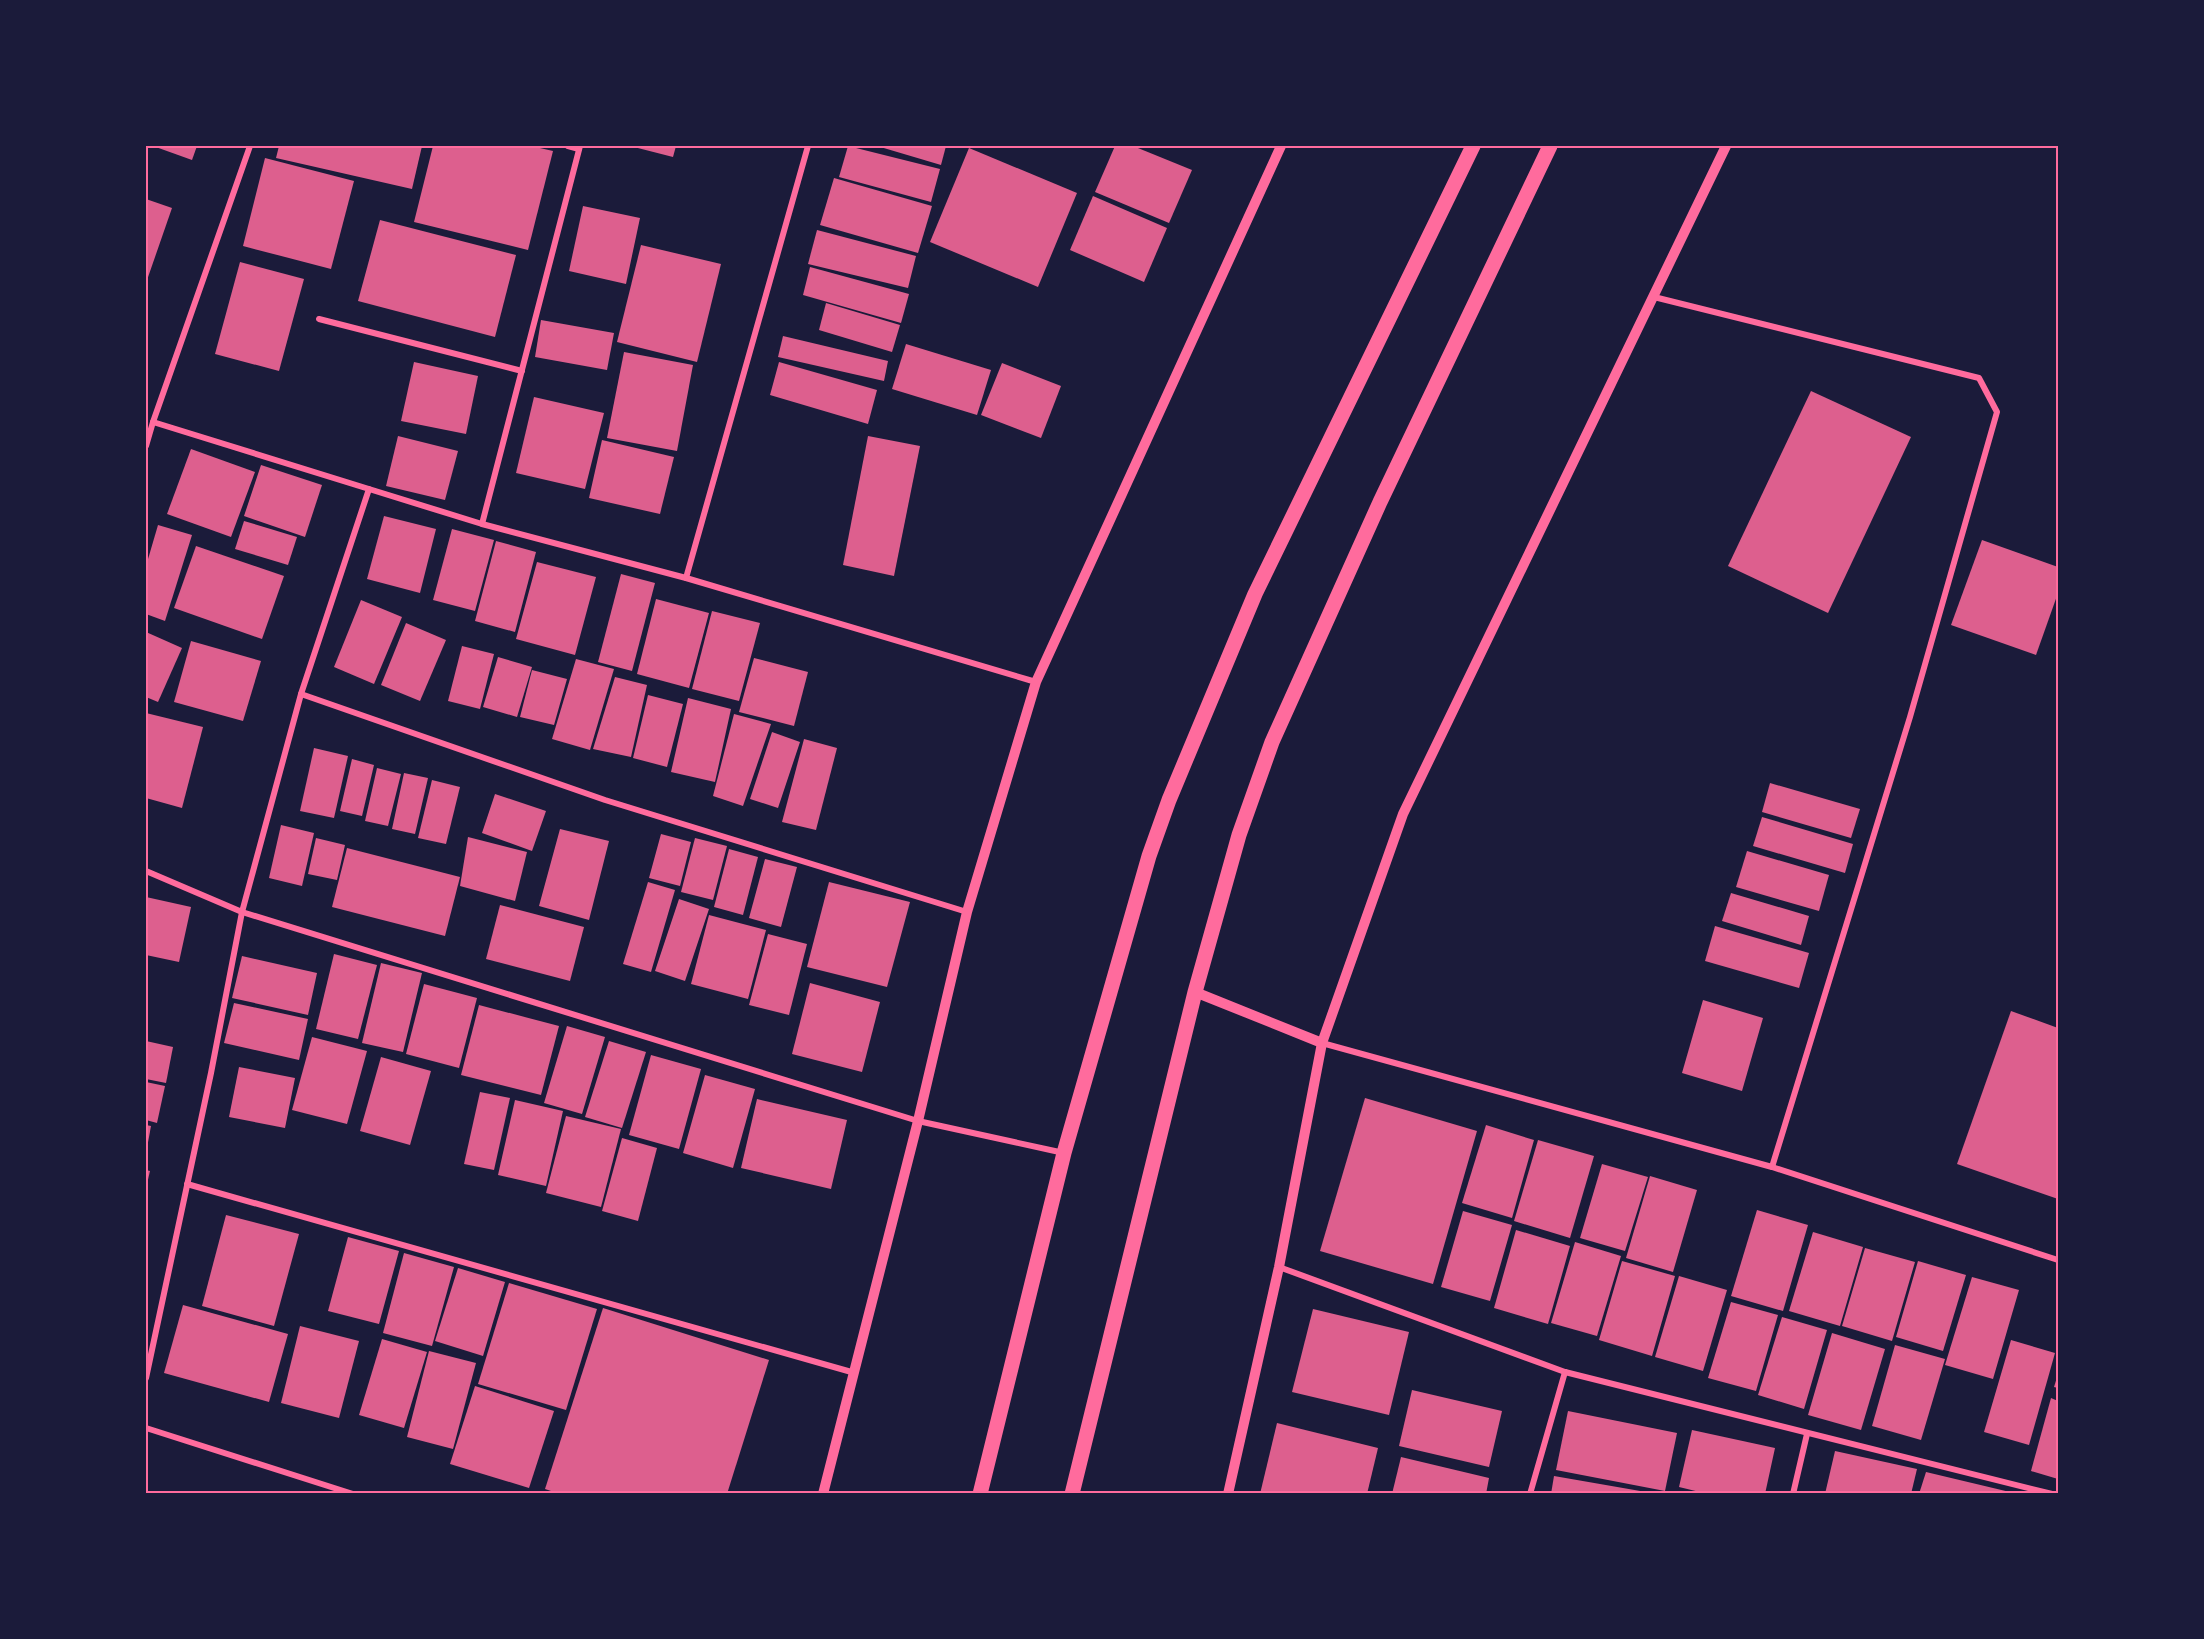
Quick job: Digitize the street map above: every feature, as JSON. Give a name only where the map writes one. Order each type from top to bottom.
[{"type":"main road","points":[[980,1494],[1064,1153],[1149,856],[1169,800],[1255,594],[1473,146]]},
{"type":"main road","points":[[1072,1494],[1195,992],[1239,835],[1272,742],[1380,502],[1550,146]]},
{"type":"street","points":[[146,446],[250,146]]},
{"type":"street","points":[[482,524],[579,147],[568,146]]},
{"type":"street","points":[[686,578],[808,146]]},
{"type":"street","points":[[823,1494],[918,1120],[967,912],[1036,682],[1281,146]]},
{"type":"street","points":[[1228,1494],[1279,1267],[1322,1043],[1403,814],[1726,146]]},
{"type":"street","points":[[1654,297],[1979,378],[1997,412],[1913,706],[1772,1167]]},
{"type":"street","points":[[319,319],[522,371]]},
{"type":"street","points":[[153,422],[482,524],[686,578],[1036,682]]},
{"type":"street","points":[[146,1378],[242,912],[301,694],[369,489]]},
{"type":"street","points":[[301,694],[605,800],[967,912]]},
{"type":"street","points":[[146,871],[242,912],[918,1120],[1064,1153]]},
{"type":"street","points":[[1195,992],[1322,1043],[1772,1167],[2058,1260]]},
{"type":"street","points":[[187,1184],[855,1373]]},
{"type":"street","points":[[1279,1267],[1565,1372],[2052,1494]]},
{"type":"street","points":[[1530,1494],[1565,1372]]},
{"type":"street","points":[[146,1428],[353,1494]]},
{"type":"street","points":[[1793,1494],[1807,1434]]},
{"type":"building","points":[[153,146],[197,146],[192,160]]},
{"type":"building","points":[[279,146],[422,146],[412,189],[276,158]]},
{"type":"building","points":[[433,146],[531,146],[553,151],[528,250],[414,222]]},
{"type":"building","points":[[630,146],[676,146],[673,157]]},
{"type":"building","points":[[848,146],[940,169],[931,202],[839,177]]},
{"type":"building","points":[[877,146],[946,146],[941,165]]},
{"type":"building","points":[[1115,146],[1133,146],[1192,170],[1169,223],[1095,192]]},
{"type":"building","points":[[969,148],[1077,193],[1038,287],[930,242]]},
{"type":"building","points":[[265,158],[354,181],[331,269],[243,246]]},
{"type":"building","points":[[834,178],[932,206],[918,253],[820,225]]},
{"type":"building","points":[[1093,196],[1167,228],[1144,282],[1070,250]]},
{"type":"building","points":[[146,199],[172,208],[146,283]]},
{"type":"building","points":[[583,206],[640,218],[626,284],[569,271]]},
{"type":"building","points":[[380,220],[516,255],[495,337],[358,301]]},
{"type":"building","points":[[817,230],[916,256],[908,288],[808,264]]},
{"type":"building","points":[[641,245],[721,264],[697,362],[617,342]]},
{"type":"building","points":[[240,262],[304,279],[279,371],[215,354]]},
{"type":"building","points":[[810,267],[909,294],[901,323],[803,295]]},
{"type":"building","points":[[826,303],[900,325],[892,352],[819,330]]},
{"type":"building","points":[[541,320],[614,333],[607,370],[535,357]]},
{"type":"building","points":[[783,336],[888,361],[884,381],[778,357]]},
{"type":"building","points":[[906,344],[991,370],[977,415],[892,389]]},
{"type":"building","points":[[624,352],[693,365],[677,451],[607,438]]},
{"type":"building","points":[[414,362],[478,376],[466,434],[401,421]]},
{"type":"building","points":[[779,362],[877,390],[868,424],[770,395]]},
{"type":"building","points":[[1002,363],[1061,386],[1041,438],[981,415]]},
{"type":"building","points":[[1811,391],[1911,437],[1828,613],[1728,566]]},
{"type":"building","points":[[534,397],[604,413],[585,489],[516,473]]},
{"type":"building","points":[[398,436],[458,451],[445,500],[386,486]]},
{"type":"building","points":[[868,436],[920,446],[894,576],[843,565]]},
{"type":"building","points":[[602,440],[674,457],[660,514],[589,498]]},
{"type":"building","points":[[191,449],[255,472],[231,537],[167,514]]},
{"type":"building","points":[[261,465],[322,485],[305,537],[244,516]]},
{"type":"building","points":[[384,516],[436,529],[420,593],[367,579]]},
{"type":"building","points":[[244,521],[297,537],[288,565],[235,549]]},
{"type":"building","points":[[158,525],[192,535],[165,621],[146,614],[146,566]]},
{"type":"building","points":[[452,529],[494,540],[475,611],[433,600]]},
{"type":"building","points":[[1982,540],[2058,567],[2058,593],[2036,655],[1951,625]]},
{"type":"building","points":[[496,541],[536,552],[515,632],[475,621]]},
{"type":"building","points":[[196,546],[284,576],[262,639],[174,608]]},
{"type":"building","points":[[537,562],[596,577],[575,655],[516,639]]},
{"type":"building","points":[[621,574],[655,583],[632,671],[598,662]]},
{"type":"building","points":[[656,599],[709,613],[689,688],[637,674]]},
{"type":"building","points":[[361,600],[402,617],[374,684],[334,667]]},
{"type":"building","points":[[712,611],[760,623],[739,701],[692,689]]},
{"type":"building","points":[[406,623],[446,640],[420,701],[381,685]]},
{"type":"building","points":[[146,632],[182,648],[158,702],[146,697]]},
{"type":"building","points":[[191,641],[261,661],[243,721],[174,702]]},
{"type":"building","points":[[462,646],[494,654],[480,709],[448,701]]},
{"type":"building","points":[[498,657],[532,667],[517,717],[483,707]]},
{"type":"building","points":[[754,658],[808,672],[794,726],[739,712]]},
{"type":"building","points":[[576,659],[614,669],[590,750],[552,739]]},
{"type":"building","points":[[532,670],[567,679],[554,725],[520,717]]},
{"type":"building","points":[[615,677],[647,685],[631,757],[593,749]]},
{"type":"building","points":[[648,695],[683,704],[667,767],[633,758]]},
{"type":"building","points":[[688,698],[731,709],[715,782],[671,772]]},
{"type":"building","points":[[146,713],[203,727],[182,808],[146,798]]},
{"type":"building","points":[[734,714],[771,724],[743,806],[713,796]]},
{"type":"building","points":[[772,732],[800,742],[778,808],[750,799]]},
{"type":"building","points":[[804,739],[837,748],[816,830],[782,822]]},
{"type":"building","points":[[314,748],[348,756],[334,818],[300,811]]},
{"type":"building","points":[[352,759],[374,765],[362,816],[340,811]]},
{"type":"building","points":[[377,768],[401,774],[388,826],[365,821]]},
{"type":"building","points":[[404,773],[428,778],[415,834],[392,829]]},
{"type":"building","points":[[432,780],[460,787],[446,844],[418,838]]},
{"type":"building","points":[[1770,783],[1860,809],[1851,838],[1762,812]]},
{"type":"building","points":[[495,794],[546,811],[532,851],[482,833]]},
{"type":"building","points":[[1762,817],[1853,844],[1845,873],[1753,846]]},
{"type":"building","points":[[281,825],[314,833],[302,886],[269,878]]},
{"type":"building","points":[[560,829],[609,841],[589,920],[539,906]]},
{"type":"building","points":[[661,834],[691,842],[680,886],[649,878]]},
{"type":"building","points":[[468,837],[527,852],[515,901],[460,886]]},
{"type":"building","points":[[316,838],[345,845],[337,880],[308,874]]},
{"type":"building","points":[[695,838],[727,846],[713,900],[681,892]]},
{"type":"building","points":[[347,848],[460,877],[445,936],[332,907]]},
{"type":"building","points":[[729,849],[758,857],[743,915],[714,907]]},
{"type":"building","points":[[1747,851],[1829,875],[1819,911],[1736,887]]},
{"type":"building","points":[[765,859],[797,867],[781,927],[749,918]]},
{"type":"building","points":[[648,882],[675,890],[651,972],[623,964]]},
{"type":"building","points":[[829,882],[910,902],[887,987],[807,967]]},
{"type":"building","points":[[1731,893],[1809,916],[1801,945],[1722,921]]},
{"type":"building","points":[[146,897],[191,907],[179,962],[146,955]]},
{"type":"building","points":[[679,899],[709,909],[685,981],[655,971]]},
{"type":"building","points":[[500,905],[584,927],[570,981],[486,959]]},
{"type":"building","points":[[709,915],[766,930],[748,999],[691,984]]},
{"type":"building","points":[[1715,926],[1809,953],[1799,988],[1705,961]]},
{"type":"building","points":[[768,934],[807,944],[789,1015],[749,1005]]},
{"type":"building","points":[[334,954],[377,965],[358,1039],[316,1029]]},
{"type":"building","points":[[242,956],[317,973],[308,1015],[232,998]]},
{"type":"building","points":[[381,963],[422,973],[403,1052],[362,1043]]},
{"type":"building","points":[[810,983],[880,1002],[862,1072],[792,1054]]},
{"type":"building","points":[[424,984],[477,998],[459,1068],[406,1054]]},
{"type":"building","points":[[1703,1000],[1763,1018],[1742,1091],[1682,1073]]},
{"type":"building","points":[[234,1003],[308,1019],[299,1060],[224,1043]]},
{"type":"building","points":[[479,1005],[559,1026],[541,1095],[461,1075]]},
{"type":"building","points":[[2011,1011],[2058,1028],[2058,1199],[1957,1164]]},
{"type":"building","points":[[567,1026],[605,1037],[582,1114],[544,1103]]},
{"type":"building","points":[[312,1037],[367,1051],[347,1124],[292,1110]]},
{"type":"building","points":[[146,1041],[173,1047],[166,1083],[146,1079]]},
{"type":"building","points":[[609,1041],[646,1052],[622,1128],[585,1117]]},
{"type":"building","points":[[651,1055],[701,1069],[679,1149],[629,1135]]},
{"type":"building","points":[[381,1057],[431,1071],[410,1145],[360,1131]]},
{"type":"building","points":[[239,1067],[295,1078],[285,1128],[229,1117]]},
{"type":"building","points":[[705,1075],[755,1089],[733,1168],[683,1153]]},
{"type":"building","points":[[146,1082],[165,1086],[157,1123],[146,1120]]},
{"type":"building","points":[[480,1092],[510,1098],[494,1170],[464,1164]]},
{"type":"building","points":[[1365,1098],[1477,1131],[1433,1284],[1320,1251]]},
{"type":"building","points":[[757,1099],[847,1120],[831,1189],[741,1168]]},
{"type":"building","points":[[515,1100],[563,1111],[546,1186],[498,1175]]},
{"type":"building","points":[[566,1116],[621,1129],[601,1207],[546,1193]]},
{"type":"building","points":[[146,1125],[151,1126],[147,1148],[146,1148]]},
{"type":"building","points":[[1486,1125],[1534,1140],[1512,1218],[1462,1203]]},
{"type":"building","points":[[622,1138],[657,1148],[638,1221],[602,1211]]},
{"type":"building","points":[[1538,1140],[1594,1156],[1570,1238],[1514,1221]]},
{"type":"building","points":[[1602,1164],[1648,1177],[1625,1251],[1580,1238]]},
{"type":"building","points":[[146,1170],[150,1171],[146,1188]]},
{"type":"building","points":[[1650,1176],[1697,1190],[1673,1272],[1626,1258]]},
{"type":"building","points":[[1757,1210],[1808,1225],[1783,1311],[1731,1296]]},
{"type":"building","points":[[1463,1211],[1512,1225],[1490,1301],[1441,1287]]},
{"type":"building","points":[[226,1215],[299,1234],[274,1326],[202,1306]]},
{"type":"building","points":[[1516,1230],[1570,1246],[1548,1324],[1494,1308]]},
{"type":"building","points":[[1813,1232],[1863,1247],[1840,1326],[1789,1311]]},
{"type":"building","points":[[348,1237],[399,1251],[379,1324],[328,1311]]},
{"type":"building","points":[[1575,1242],[1621,1256],[1597,1336],[1551,1323]]},
{"type":"building","points":[[1865,1248],[1915,1262],[1892,1341],[1842,1326]]},
{"type":"building","points":[[404,1253],[454,1267],[432,1346],[383,1333]]},
{"type":"building","points":[[1622,1261],[1675,1276],[1652,1356],[1599,1340]]},
{"type":"building","points":[[1918,1261],[1966,1275],[1943,1351],[1896,1337]]},
{"type":"building","points":[[458,1268],[505,1282],[483,1356],[435,1341]]},
{"type":"building","points":[[1679,1276],[1727,1290],[1703,1371],[1655,1357]]},
{"type":"building","points":[[1972,1277],[2019,1290],[1993,1379],[1945,1365]]},
{"type":"building","points":[[509,1283],[597,1309],[566,1410],[478,1384]]},
{"type":"building","points":[[1731,1302],[1778,1315],[1756,1391],[1708,1378]]},
{"type":"building","points":[[183,1305],[288,1334],[269,1402],[164,1373]]},
{"type":"building","points":[[603,1308],[769,1360],[727,1494],[560,1494],[545,1489]]},
{"type":"building","points":[[1313,1309],[1409,1332],[1389,1415],[1292,1392]]},
{"type":"building","points":[[1782,1317],[1827,1330],[1804,1409],[1758,1395]]},
{"type":"building","points":[[300,1326],[359,1341],[339,1418],[281,1403]]},
{"type":"building","points":[[1832,1333],[1885,1349],[1861,1430],[1808,1415]]},
{"type":"building","points":[[382,1339],[427,1352],[404,1428],[359,1415]]},
{"type":"building","points":[[2011,1340],[2055,1353],[2029,1445],[1984,1432]]},
{"type":"building","points":[[1895,1345],[1945,1359],[1921,1440],[1872,1426]]},
{"type":"building","points":[[429,1351],[476,1363],[453,1449],[407,1437]]},
{"type":"building","points":[[2058,1374],[2058,1388],[2054,1387]]},
{"type":"building","points":[[475,1386],[554,1411],[529,1488],[450,1464]]},
{"type":"building","points":[[1412,1390],[1502,1411],[1489,1467],[1399,1446]]},
{"type":"building","points":[[2051,1398],[2058,1401],[2058,1479],[2031,1471]]},
{"type":"building","points":[[1568,1411],[1677,1433],[1665,1491],[1556,1470]]},
{"type":"building","points":[[1277,1423],[1378,1448],[1367,1494],[1260,1494]]},
{"type":"building","points":[[1692,1430],[1775,1448],[1765,1494],[1708,1494],[1679,1487]]},
{"type":"building","points":[[1835,1451],[1917,1469],[1911,1494],[1825,1494]]},
{"type":"building","points":[[1401,1457],[1489,1478],[1486,1494],[1392,1494]]},
{"type":"building","points":[[1926,1472],[2014,1493],[1919,1494]]},
{"type":"building","points":[[1554,1476],[1646,1492],[1646,1494],[1551,1494]]}]
